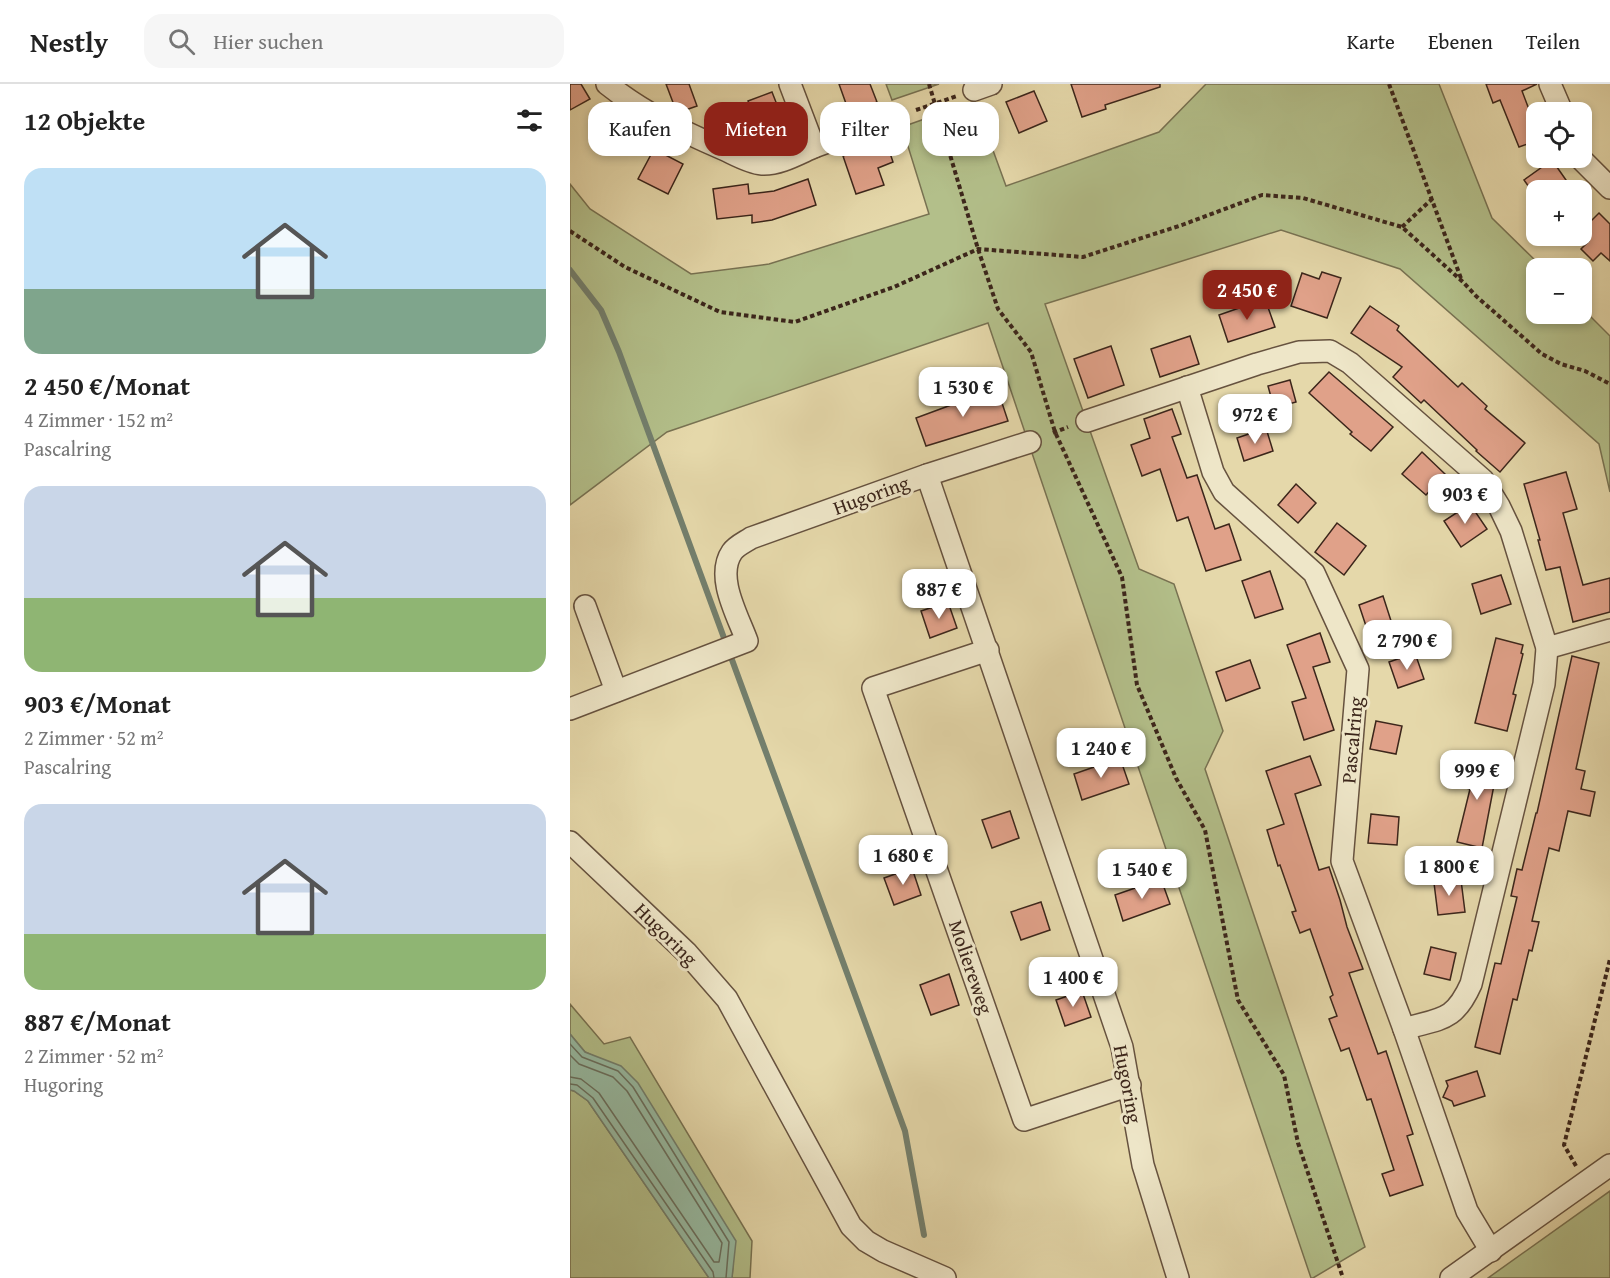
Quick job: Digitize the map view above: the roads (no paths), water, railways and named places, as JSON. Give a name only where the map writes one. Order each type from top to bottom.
[{"type":"street","points":[[607,84],[631,103],[677,129],[747,160],[762,164],[782,160],[820,145]]},
{"type":"street","points":[[790,84],[814,147]]},
{"type":"street","points":[[1550,84],[1558,102]]},
{"type":"street","points":[[1590,168],[1610,188]]},
{"type":"street","points":[[1087,421],[1299,352],[1330,351],[1350,363],[1483,480],[1499,506],[1511,531],[1547,648],[1544,684],[1471,984],[1462,1004],[1449,1016],[1404,1029]]},
{"type":"street","name":"Pascalring","points":[[1187,387],[1213,472],[1224,492],[1314,573],[1358,669],[1342,861],[1404,1029],[1467,1211],[1491,1251]]},
{"type":"street","points":[[927,475],[1030,442]]},
{"type":"street","name":"Hugoring","points":[[570,710],[747,641],[728,587],[726,565],[733,550],[751,538],[927,475],[1122,1047],[1143,1165],[1178,1278]]},
{"type":"street","points":[[585,606],[616,691]]},
{"type":"street","points":[[1547,648],[1610,630]]},
{"type":"street","name":"Moliereweg","points":[[988,650],[873,688],[1024,1120],[1130,1085]]},
{"type":"street","name":"Hugoring","points":[[570,842],[686,952],[727,999],[851,1226],[866,1242],[945,1278]]},
{"type":"street","points":[[1451,1278],[1610,1165]]},
{"type":"water","points":[[570,1034],[585,1052],[621,1066],[638,1083],[736,1241],[732,1278],[709,1278],[588,1101],[570,1090]]},
{"type":"waterway","points":[[570,270],[601,310],[619,352],[905,1131],[924,1235]]}]
